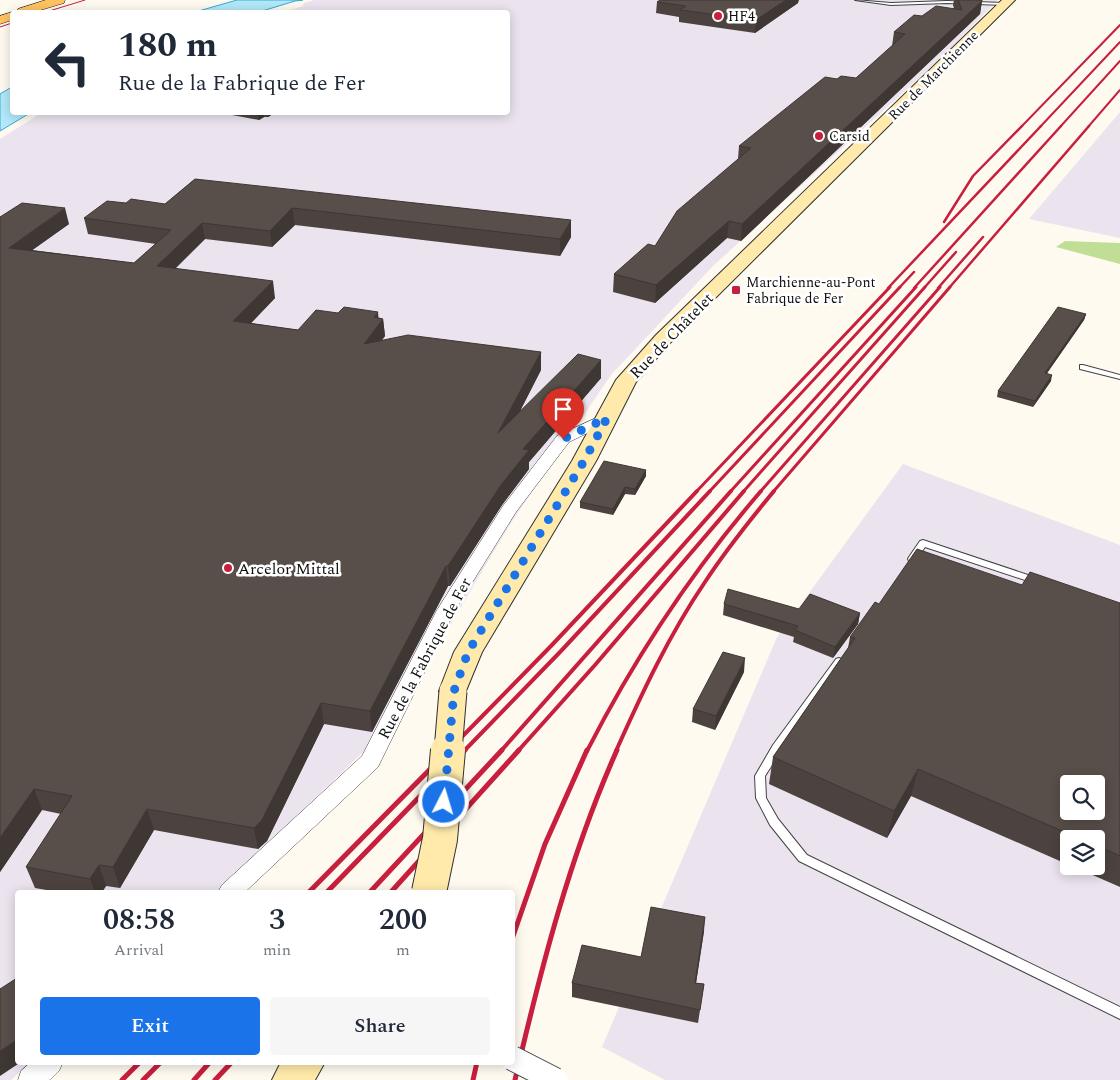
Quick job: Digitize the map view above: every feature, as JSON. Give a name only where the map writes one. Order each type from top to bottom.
[{"type":"main road","points":[[29,10],[59,0]]},
{"type":"main road","name":"Rue de Marchienne","points":[[750,255],[1005,4]]},
{"type":"main road","name":"Rue de Châtelet","points":[[429,890],[440,839],[454,691],[468,652],[584,461],[627,380],[664,339],[750,255]]},
{"type":"main road","points":[[291,1080],[304,1065]]},
{"type":"street","name":"Rue de la Fabrique de Fer","points":[[232,890],[370,761],[446,610],[510,510],[563,439],[607,418]]},
{"type":"street","points":[[515,1060],[555,1080]]},
{"type":"street","points":[[31,1080],[47,1065]]},
{"type":"lane","points":[[857,0],[891,4],[1005,4]]},
{"type":"lane","points":[[891,4],[948,2],[1005,4]]},
{"type":"lane","points":[[1083,367],[1120,377]]},
{"type":"lane","points":[[906,567],[923,543],[1045,584]]},
{"type":"lane","points":[[845,654],[777,748],[760,776],[760,798],[774,822],[803,858],[1120,1012]]},
{"type":"shaded area","points":[[314,0],[998,0],[940,59],[713,266],[611,375],[509,526],[391,725],[220,890],[15,890],[15,1065],[29,1065],[11,1080],[0,1080],[0,139],[38,115],[510,115],[510,10],[290,10],[303,6],[304,3]]},
{"type":"shaded area","points":[[1120,112],[1120,238],[1029,219]]},
{"type":"shaded area","points":[[903,464],[1120,545],[1120,1080],[665,1080],[602,1047],[777,637]]},
{"type":"green space","points":[[1065,241],[1120,243],[1120,264],[1056,247]]},
{"type":"water","points":[[237,0],[303,0],[266,10],[202,10]]},
{"type":"water","points":[[10,88],[10,115],[27,115],[0,131],[0,94]]},
{"type":"building","points":[[660,0],[786,0],[756,20],[680,10],[686,6],[657,2]]},
{"type":"building","points":[[958,0],[982,1],[742,224],[729,221],[656,285],[614,274],[648,244],[655,246],[677,211],[751,148],[739,146],[825,77],[837,79],[841,76],[856,78],[905,34],[894,32],[914,15],[922,16],[936,6],[962,10]]},
{"type":"building","name":"Arcelor Mittal","points":[[195,179],[571,220],[560,239],[292,208],[270,231],[202,223],[157,266],[273,281],[233,321],[298,330],[316,310],[338,313],[344,307],[378,312],[374,317],[383,319],[364,344],[408,335],[541,352],[498,433],[578,354],[601,360],[523,449],[529,450],[501,485],[448,566],[446,566],[370,711],[321,703],[262,820],[254,828],[147,809],[113,867],[99,865],[90,879],[26,867],[72,796],[34,789],[0,838],[0,217],[22,203],[65,208],[9,248],[134,263],[171,230],[84,218],[107,201],[126,203],[131,199],[165,204]]},
{"type":"building","points":[[1058,307],[1086,314],[1045,373],[1052,375],[1035,401],[998,391]]},
{"type":"building","points":[[604,461],[646,470],[635,489],[625,487],[613,509],[580,502]]},
{"type":"building","points":[[917,549],[1022,585],[1030,572],[1120,603],[1120,856],[1105,849],[1105,830],[1060,830],[918,769],[894,811],[773,757],[855,638],[850,637],[875,602],[879,604]]},
{"type":"building","points":[[728,589],[799,609],[810,594],[860,613],[835,647],[795,630],[798,626],[724,604]]},
{"type":"building","points":[[723,652],[745,658],[716,716],[693,709]]},
{"type":"building","points":[[651,907],[705,917],[695,983],[704,984],[700,1010],[572,983],[582,945],[641,957]]},
{"type":"building","points":[[14,980],[15,1041],[0,1051],[0,989]]},
{"type":"tram line","points":[[52,10],[85,0]]},
{"type":"tram line","points":[[0,27],[10,24]]},
{"type":"railway","points":[[1021,127],[1120,25]]},
{"type":"railway","points":[[1040,127],[1120,42]]},
{"type":"railway","points":[[1060,127],[1120,61]]},
{"type":"railway","points":[[1088,127],[1120,90]]},
{"type":"railway","points":[[944,222],[973,176],[1022,126]]},
{"type":"railway","points":[[888,288],[1041,126]]},
{"type":"railway","points":[[914,288],[1061,126]]},
{"type":"railway","points":[[949,288],[1089,126]]},
{"type":"railway","points":[[938,288],[983,237]]},
{"type":"railway","points":[[924,288],[956,252]]},
{"type":"railway","points":[[899,288],[914,272]]},
{"type":"railway","points":[[696,492],[890,287]]},
{"type":"railway","points":[[709,492],[900,287]]},
{"type":"railway","points":[[730,492],[916,287]]},
{"type":"railway","points":[[743,492],[925,287]]},
{"type":"railway","points":[[760,492],[940,287]]},
{"type":"railway","points":[[773,492],[950,287]]},
{"type":"railway","points":[[448,751],[551,646],[697,491]]},
{"type":"railway","points":[[464,751],[561,651],[710,491]]},
{"type":"railway","points":[[501,751],[731,491]]},
{"type":"railway","points":[[518,751],[595,665],[744,491]]},
{"type":"railway","points":[[587,751],[605,716],[666,616],[711,552],[761,491]]},
{"type":"railway","points":[[616,751],[657,665],[692,602],[713,570],[774,491]]},
{"type":"railway","points":[[311,890],[449,750]]},
{"type":"railway","points":[[329,890],[465,750]]},
{"type":"railway","points":[[372,890],[502,750]]},
{"type":"railway","points":[[393,890],[519,750]]},
{"type":"railway","points":[[515,930],[545,844],[587,750]]},
{"type":"railway","points":[[515,1080],[558,912],[585,830],[617,750]]},
{"type":"railway","points":[[122,1080],[137,1065]]},
{"type":"railway","points":[[143,1080],[158,1065]]},
{"type":"railway","points":[[194,1080],[207,1065]]},
{"type":"railway","points":[[215,1080],[229,1065]]},
{"type":"railway","points":[[473,1080],[476,1065]]},
{"type":"place","name":"HF4","points":[[718,16]]},
{"type":"place","name":"Carsid","points":[[819,136]]},
{"type":"place","name":"Marchienne-au-Pont Fabrique de Fer","points":[[736,290]]},
{"type":"place","name":"Arcelor Mittal","points":[[228,568]]},
{"type":"route","points":[[444,802],[454,691],[468,652],[584,461],[607,418],[563,439]]}]
